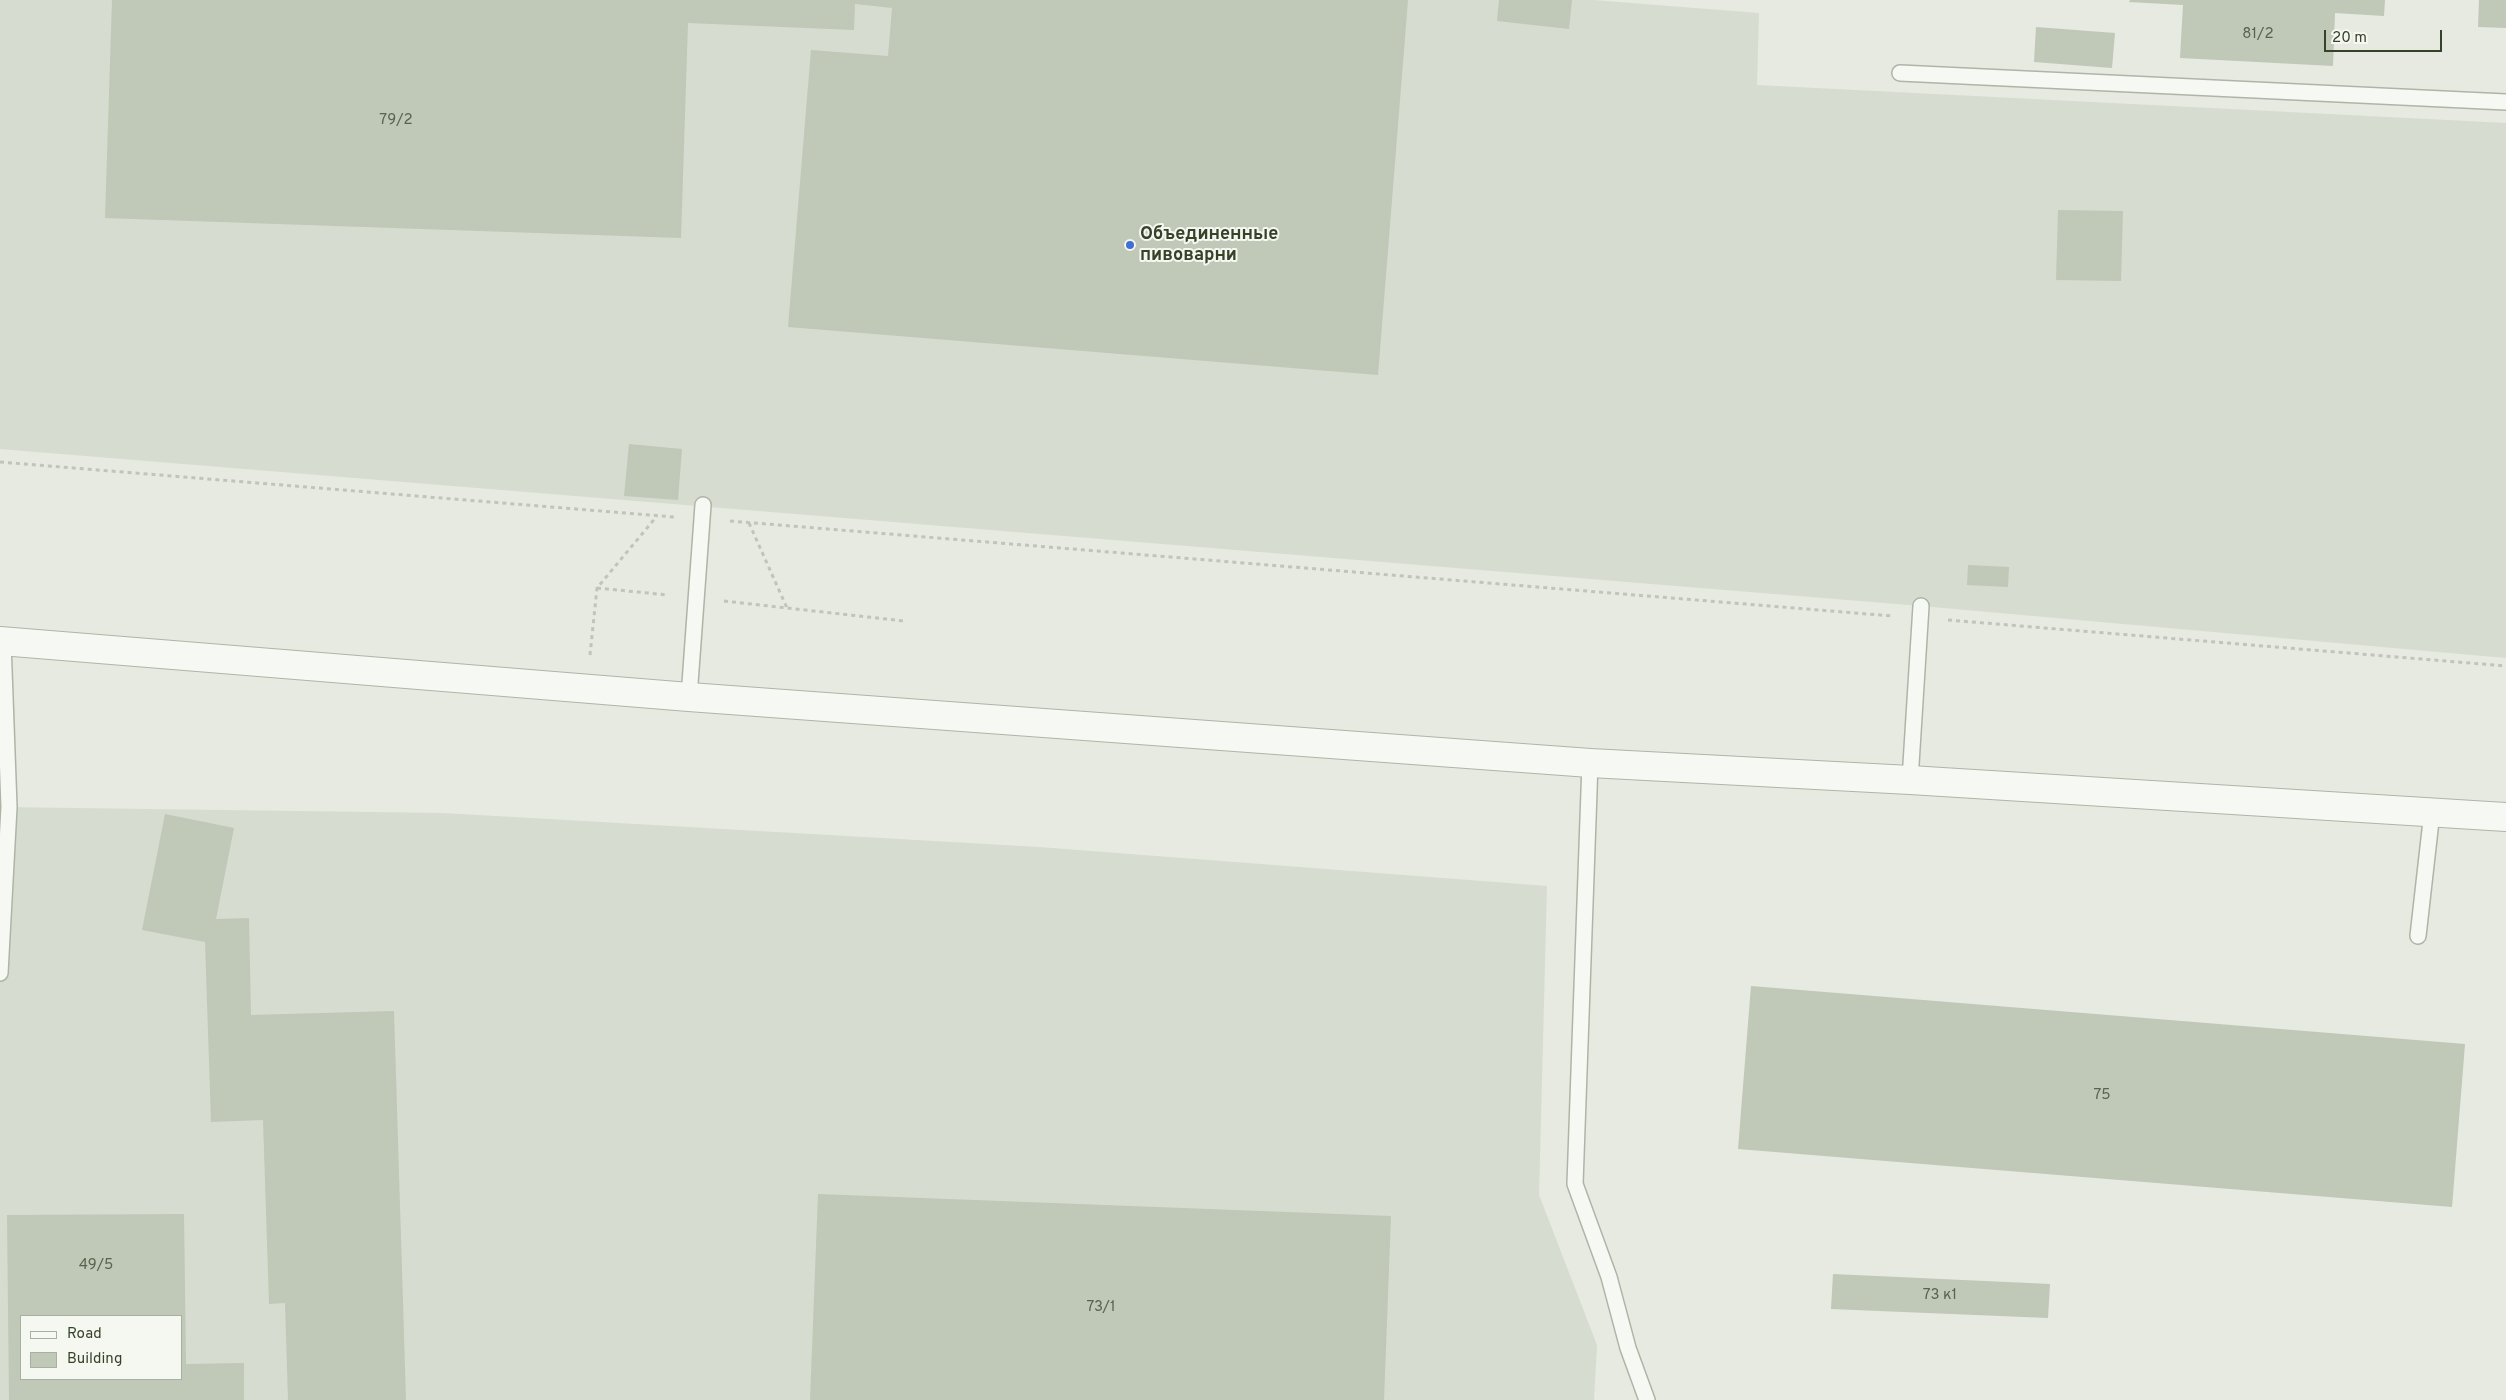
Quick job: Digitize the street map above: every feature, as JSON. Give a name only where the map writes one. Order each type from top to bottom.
[{"type":"street","points":[[2,642],[689,696],[1590,763],[1910,780],[2506,817]]},
{"type":"lane","points":[[1900,73],[2506,102]]},
{"type":"lane","points":[[689,696],[702,512]]},
{"type":"lane","points":[[1910,780],[1920,612]]},
{"type":"lane","points":[[0,973],[9,807],[2,642]]},
{"type":"lane","points":[[1590,763],[1575,1184],[1609,1277],[1628,1348],[1647,1400]]},
{"type":"lane","points":[[2418,936],[2432,812]]},
{"type":"path","points":[[0,462],[658,515],[702,512],[749,523],[1920,612],[2506,666]]},
{"type":"path","points":[[587,688],[598,588],[658,515]]},
{"type":"path","points":[[749,523],[787,608]]},
{"type":"path","points":[[598,588],[904,621]]},
{"type":"shaded area","points":[[0,0],[1593,0],[1759,13],[1757,85],[2506,123],[2506,658],[1921,606],[0,449]]},
{"type":"shaded area","points":[[0,807],[443,813],[1039,847],[1547,886],[1539,1195],[1597,1345],[1594,1400],[0,1400]]},
{"type":"building","points":[[112,0],[1408,0],[1378,375],[788,327],[811,50],[888,56],[892,8],[855,4],[854,30],[688,23],[681,238],[105,218]]},
{"type":"building","points":[[1499,0],[1572,0],[1569,29],[1497,21]]},
{"type":"building","points":[[2130,0],[2385,0],[2384,16],[2335,13],[2333,66],[2180,58],[2183,5],[2129,2]]},
{"type":"building","points":[[2479,0],[2506,0],[2506,28],[2478,27]]},
{"type":"building","points":[[2036,27],[2115,33],[2112,68],[2034,62]]},
{"type":"building","points":[[2058,210],[2123,211],[2121,281],[2056,280]]},
{"type":"building","points":[[629,444],[682,449],[678,500],[624,496]]},
{"type":"building","points":[[1968,565],[2009,567],[2008,587],[1967,585]]},
{"type":"building","points":[[165,814],[234,828],[216,919],[249,918],[251,1015],[394,1011],[406,1400],[288,1400],[285,1303],[269,1304],[263,1120],[211,1122],[205,942],[142,930]]},
{"type":"building","points":[[1751,986],[2465,1044],[2452,1207],[1738,1149]]},
{"type":"building","points":[[818,1194],[1391,1216],[1384,1400],[810,1400]]},
{"type":"building","points":[[184,1214],[186,1364],[244,1363],[244,1400],[9,1400],[7,1215]]},
{"type":"building","points":[[1833,1274],[2050,1284],[2048,1318],[1831,1309]]},
{"type":"place","name":"Объединенные пивоварни","points":[[1130,245]]}]
